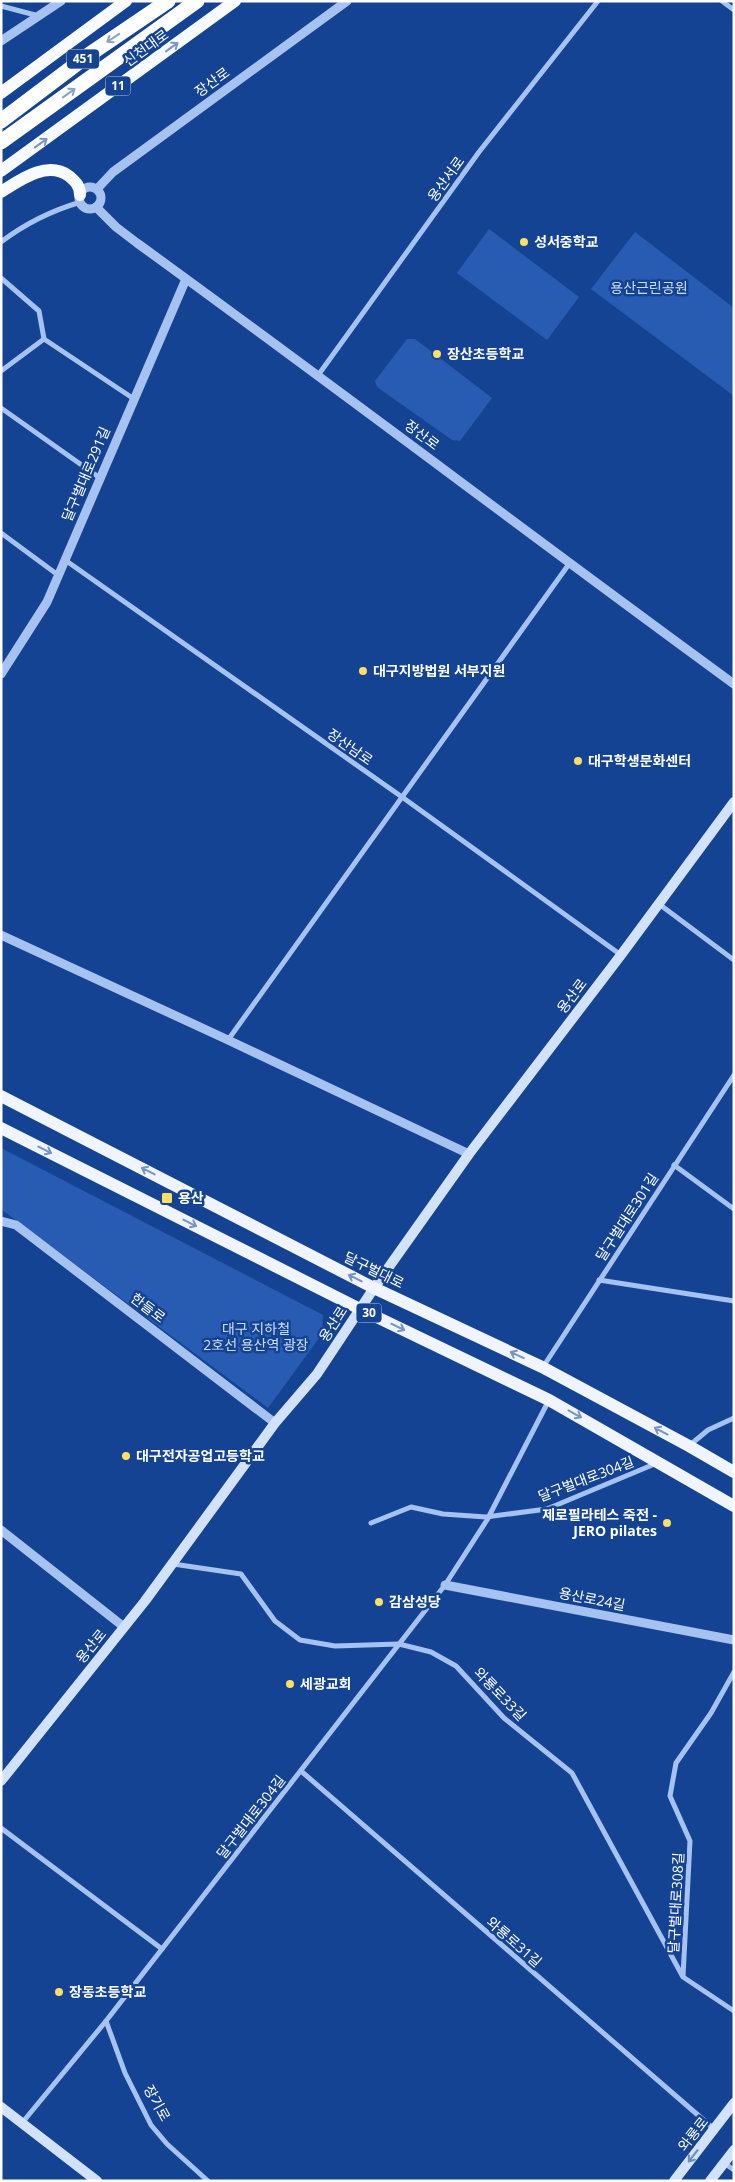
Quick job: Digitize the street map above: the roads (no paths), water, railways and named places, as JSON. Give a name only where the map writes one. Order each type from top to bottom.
[{"type":"highway","points":[[1,93],[126,1]]},
{"type":"highway","name":"451","points":[[1,121],[87,56],[168,1]]},
{"type":"highway","name":"451","points":[[1,142],[197,1]]},
{"type":"highway","name":"신천대로","points":[[1,171],[235,1]]},
{"type":"highway","points":[[1,192],[20,179],[41,170],[61,170],[78,184],[80,199]]},
{"type":"main road","name":"용산로","points":[[1,1781],[124,1627],[275,1423],[317,1374],[374,1288],[469,1154],[621,955],[734,802]]},
{"type":"main road","name":"달구벌대로","points":[[1,1096],[374,1288],[542,1367],[734,1472]]},
{"type":"main road","name":"30","points":[[1,1128],[360,1309],[549,1400],[734,1506]]},
{"type":"main road","name":"와룡로","points":[[674,2181],[734,2104]]},
{"type":"main road","points":[[1,2107],[97,2181]]},
{"type":"main road","points":[[710,2181],[734,2150]]},
{"type":"street","points":[[1,41],[61,1]]},
{"type":"street","name":"장산로","points":[[97,189],[113,172],[346,1]]},
{"type":"street","name":"용산서로","points":[[318,374],[479,152],[598,1]]},
{"type":"street","points":[[722,1],[734,10]]},
{"type":"street","points":[[1,6],[39,16]]},
{"type":"street","points":[[1,242],[24,225],[80,199],[87,187],[97,189],[101,198],[96,207],[86,207],[80,199]]},
{"type":"street","name":"장산로","points":[[96,207],[116,227],[318,374],[569,564],[734,684]]},
{"type":"street","points":[[1,278],[39,311],[44,339],[134,399]]},
{"type":"street","name":"달구벌대로291길","points":[[1,674],[47,602],[186,279]]},
{"type":"street","points":[[1,371],[44,339]]},
{"type":"street","points":[[1,408],[100,478]]},
{"type":"street","points":[[1,533],[58,575]]},
{"type":"street","name":"장산남로","points":[[64,559],[402,797],[621,955]]},
{"type":"street","points":[[228,1040],[569,564]]},
{"type":"street","points":[[659,904],[734,960]]},
{"type":"street","points":[[1,936],[228,1040],[469,1154]]},
{"type":"street","name":"달구벌대로301길","points":[[542,1367],[734,1075]]},
{"type":"street","name":"달구벌대로301길","points":[[674,1165],[734,1209]]},
{"type":"street","name":"한들로","points":[[1,1221],[16,1225],[275,1423]]},
{"type":"street","name":"달구벌대로301길","points":[[599,1280],[734,1301]]},
{"type":"street","points":[[489,1517],[549,1400]]},
{"type":"street","points":[[689,1446],[708,1430],[734,1418]]},
{"type":"street","name":"달구벌대로304길","points":[[371,1523],[411,1507],[443,1514],[489,1517],[547,1509],[660,1462]]},
{"type":"street","name":"달구벌대로304길","points":[[22,2123],[106,2021],[445,1585],[489,1517]]},
{"type":"street","points":[[1,1530],[124,1627]]},
{"type":"street","name":"와룡로33길","points":[[172,1564],[242,1574],[275,1621],[300,1640],[335,1646],[399,1644],[431,1652],[456,1666],[504,1718],[572,1773],[683,1976],[734,2011]]},
{"type":"street","name":"용산로24길","points":[[445,1585],[734,1640]]},
{"type":"street","name":"달구벌대로308길","points":[[683,1976],[690,1841],[670,1796],[676,1763],[711,1713],[734,1672]]},
{"type":"street","name":"와룡로31길","points":[[301,1771],[714,2129]]},
{"type":"street","points":[[1,1828],[162,1949]]},
{"type":"street","name":"장기로","points":[[106,2021],[126,2073],[151,2125],[167,2144],[208,2181]]},
{"type":"street","points":[[724,2163],[734,2170]]},
{"type":"place","name":"성서중학교","points":[[524,242]]},
{"type":"place","name":"장산초등학교","points":[[437,354]]},
{"type":"place","name":"대구지방법원 서부지원","points":[[363,671]]},
{"type":"place","name":"대구학생문화센터","points":[[578,761]]},
{"type":"place","name":"용산","points":[[167,1198]]},
{"type":"place","name":"대구전자공업고등학교","points":[[126,1456]]},
{"type":"place","name":"제로필라테스 죽전 - JERO pilates","points":[[667,1523]]},
{"type":"place","name":"감삼성당","points":[[379,1602]]},
{"type":"place","name":"세광교회","points":[[290,1684]]},
{"type":"place","name":"장동초등학교","points":[[59,1992]]},
{"type":"park label","name":"용산근린공원","points":[[649,288]]},
{"type":"park label","name":"대구 지하철 2호선 용산역 광장","points":[[256,1338]]}]
